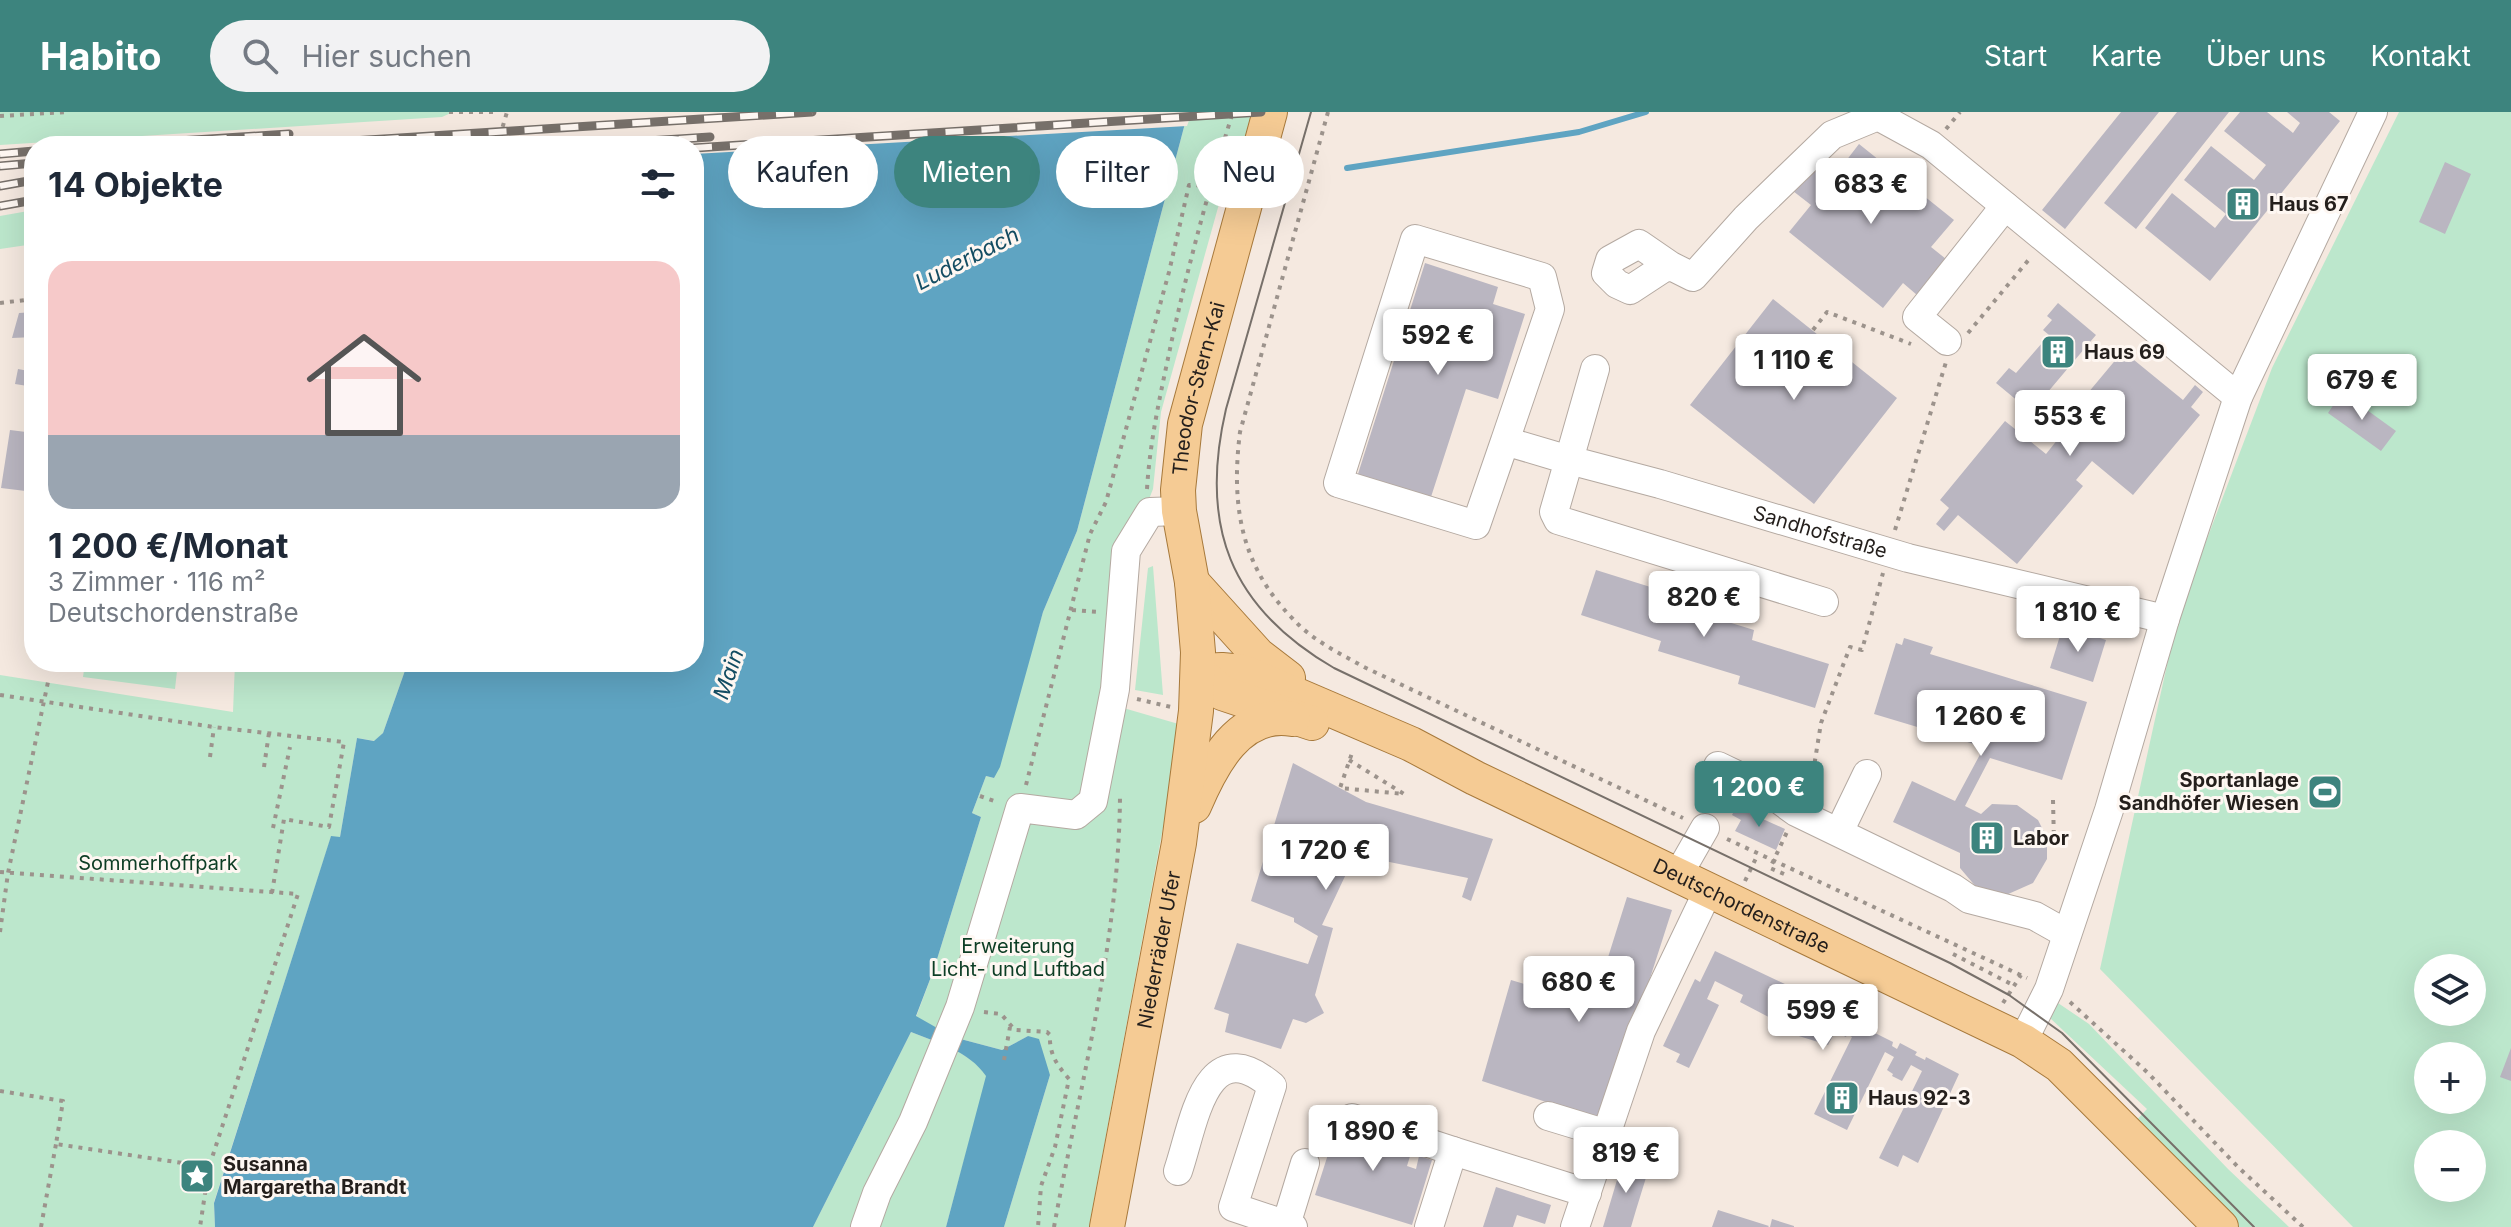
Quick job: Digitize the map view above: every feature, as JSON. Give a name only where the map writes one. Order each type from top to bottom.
[{"type":"main road","name":"Theodor-Stern-Kai","points":[[1198,671],[1192,582],[1165,511],[1179,463],[1185,424],[1270,112]]},
{"type":"main road","points":[[1192,582],[1258,655],[1321,715]]},
{"type":"main road","name":"Deutschordenstraße","points":[[1198,671],[1222,693],[1321,715],[1401,756],[1475,778],[2023,1041],[2059,1065],[2216,1225]]},
{"type":"main road","name":"Niederräder Ufer","points":[[1107,1227],[1179,843],[1196,711],[1198,671]]},
{"type":"main road","points":[[1179,843],[1210,769],[1223,749],[1261,722],[1321,715]]},
{"type":"street","points":[[2023,1041],[2049,989],[2109,810],[2165,619],[2238,397],[2373,112]]},
{"type":"street","points":[[1671,266],[1693,277],[1746,218],[1832,135],[1878,116],[1931,145],[2238,397]]},
{"type":"street","points":[[1946,346],[1917,317],[2005,206]]},
{"type":"street","points":[[1415,239],[1542,277],[1550,309],[1505,441],[1476,525],[1338,483],[1415,239]]},
{"type":"street","points":[[1595,369],[1554,512],[1558,520],[1824,602]]},
{"type":"street","name":"Sandhofstraße","points":[[1505,441],[1889,553],[2165,619]]},
{"type":"street","points":[[865,1227],[877,1193],[913,1122],[956,1016],[1020,808],[1076,815],[1093,801],[1115,689],[1126,551],[1165,511]]},
{"type":"street","points":[[1718,766],[1762,787],[1796,812],[1953,888],[1969,899],[2035,916],[2067,934]]},
{"type":"street","points":[[1839,832],[1867,774]]},
{"type":"street","points":[[1575,1227],[1693,883],[1705,828]]},
{"type":"street","points":[[1178,1171],[1206,1088],[1219,1070],[1232,1066],[1262,1078],[1272,1086],[1233,1207],[1289,1226],[1305,1163]]},
{"type":"street","points":[[1548,1116],[1607,1134]]},
{"type":"street","points":[[1352,1118],[1587,1193]]},
{"type":"street","points":[[1429,1227],[1453,1151]]},
{"type":"path","points":[[0,116],[67,112]]},
{"type":"path","points":[[449,112],[495,112]]},
{"type":"path","points":[[500,136],[507,112]]},
{"type":"path","points":[[1226,136],[1233,112]]},
{"type":"path","points":[[1328,112],[1240,432],[1236,469],[1241,532],[1262,580],[1294,621],[1320,642],[1364,667],[2021,975],[2070,1001],[2303,1227]]},
{"type":"path","points":[[980,796],[1020,808],[1090,534],[1106,502],[1169,272],[1189,185],[1194,185]]},
{"type":"path","points":[[1165,511],[1146,496],[1149,454],[1184,285],[1205,208]]},
{"type":"path","points":[[1784,874],[1770,868],[1812,779],[1821,723],[1850,647],[1862,650],[1946,346],[2046,239]]},
{"type":"path","points":[[0,303],[24,300]]},
{"type":"path","points":[[1813,330],[1827,312],[1946,346]]},
{"type":"path","points":[[1072,610],[1102,612]]},
{"type":"path","points":[[0,932],[8,873],[48,682]]},
{"type":"path","points":[[0,695],[214,727],[344,742],[329,827],[284,819],[272,893]]},
{"type":"path","points":[[1126,696],[1177,708]]},
{"type":"path","points":[[210,757],[214,727]]},
{"type":"path","points":[[264,767],[269,733]]},
{"type":"path","points":[[282,830],[271,828],[290,747]]},
{"type":"path","points":[[1349,760],[1404,794],[1340,788],[1349,760],[1353,750]]},
{"type":"path","points":[[1054,1227],[1109,928],[1120,847],[1121,786]]},
{"type":"path","points":[[2047,839],[2054,843],[2053,800]]},
{"type":"path","points":[[1743,884],[1758,854]]},
{"type":"path","points":[[0,872],[298,894],[209,1167],[200,1227]]},
{"type":"path","points":[[1953,954],[2015,986],[2021,975]]},
{"type":"path","points":[[956,1016],[1001,1014],[1010,1027],[1019,1031],[1039,1030],[1048,1034],[1056,1062],[1069,1079],[1055,1147],[1041,1186],[1038,1227]]},
{"type":"path","points":[[1004,1060],[1010,1027]]},
{"type":"path","points":[[0,1091],[63,1101],[41,1227]]},
{"type":"path","points":[[56,1144],[209,1167]]},
{"type":"green space","points":[[0,112],[453,112],[442,117],[142,136],[24,136],[24,143],[0,145]]},
{"type":"green space","name":"Erweiterung Licht- und Luftbad","points":[[1188,112],[1256,112],[1249,136],[1194,136],[1194,208],[1218,208],[1161,412],[1153,489],[1136,532],[1120,707],[1182,725],[1089,1227],[1004,1227],[1050,1075],[1028,1036],[1002,1050],[953,1037],[916,1017],[981,817],[972,813],[986,776],[994,778],[1043,612],[1077,531],[1163,208],[1178,208],[1178,150]]},
{"type":"green space","name":"Sportanlage Sandhöfer Wiesen","points":[[2399,112],[2511,112],[2511,1227],[2353,1227],[2100,969],[2178,615],[2272,368]]},
{"type":"green space","points":[[24,212],[24,245],[0,249],[0,216]]},
{"type":"green space","points":[[1153,566],[1163,695],[1135,690],[1148,568]]},
{"type":"green space","points":[[84,672],[177,672],[175,689],[83,677]]},
{"type":"green space","name":"Sommerhoffpark","points":[[235,672],[404,672],[383,733],[375,741],[357,738],[340,837],[331,837],[214,1202],[215,1227],[0,1227],[0,675],[233,712]]},
{"type":"green space","points":[[2058,1003],[2089,1024],[2228,1169],[2289,1227],[2234,1227],[2131,1126],[2147,1109],[2050,1018]]},
{"type":"green space","name":"Erweiterung Licht- und Luftbad","points":[[911,1032],[962,1054],[987,1076],[946,1227],[813,1227]]},
{"type":"water","name":"Main","points":[[1188,112],[1178,150],[1178,136],[1056,136],[1056,208],[1163,208],[1077,531],[1043,612],[1000,767],[994,778],[986,776],[972,813],[981,817],[934,969],[916,1016],[953,1037],[1002,1050],[1028,1036],[1039,1039],[1050,1075],[1004,1227],[946,1227],[986,1076],[962,1054],[911,1032],[813,1227],[215,1227],[214,1203],[331,836],[340,837],[357,738],[374,741],[383,733],[404,672],[704,672],[704,145],[728,144],[728,208],[878,208],[878,136],[839,136]]},
{"type":"pier","points":[[556,112],[1192,112],[1187,126],[1011,136],[894,136],[894,143],[878,144],[878,136],[728,136],[728,152],[704,153],[704,136],[550,136]]},
{"type":"building","points":[[2121,112],[2159,112],[2065,229],[2042,210]]},
{"type":"building","points":[[2177,112],[2229,112],[2136,229],[2104,203]]},
{"type":"building","name":"Haus 67","points":[[2240,112],[2267,112],[2293,133],[2300,123],[2287,112],[2329,112],[2340,121],[2210,281],[2145,228],[2172,193],[2215,228],[2226,214],[2184,180],[2211,146],[2254,180],[2266,165],[2224,131]]},
{"type":"building","points":[[1859,144],[1954,220],[1931,247],[1946,259],[1917,295],[1903,283],[1883,308],[1789,232],[1811,205],[1793,191],[1821,156],[1839,170]]},
{"type":"building","points":[[2445,162],[2471,174],[2445,234],[2419,222]]},
{"type":"building","points":[[1425,263],[1498,287],[1493,304],[1525,314],[1498,399],[1466,389],[1430,500],[1357,477]]},
{"type":"building","points":[[1773,299],[1897,398],[1814,504],[1690,405]]},
{"type":"building","name":"Haus 69","points":[[2058,303],[2096,335],[2031,412],[1996,383],[2009,368],[2016,373],[2049,335],[2043,330],[2052,320],[2047,316]]},
{"type":"building","points":[[19,313],[24,313],[24,337],[12,338]]},
{"type":"building","points":[[2123,351],[2183,400],[2195,385],[2203,392],[2191,407],[2200,415],[2133,495],[2092,461],[2076,480],[2083,486],[2017,564],[1958,515],[1944,531],[1936,524],[1949,508],[1940,500],[2005,421],[2046,454],[2062,434],[2057,430]]},
{"type":"building","points":[[18,369],[24,370],[24,385],[15,384]]},
{"type":"building","points":[[2342,392],[2396,431],[2381,451],[2328,413]]},
{"type":"building","points":[[10,430],[24,432],[24,491],[1,488]]},
{"type":"building","points":[[1596,570],[1676,595],[1673,605],[1754,630],[1752,640],[1829,664],[1815,708],[1738,684],[1740,676],[1658,651],[1661,641],[1581,615]]},
{"type":"building","points":[[2063,626],[2106,640],[2093,682],[2050,668]]},
{"type":"building","points":[[1904,638],[1933,647],[1930,654],[2087,702],[2062,780],[1990,758],[1965,806],[1981,814],[1992,804],[2017,805],[2038,820],[2047,838],[2047,859],[2033,883],[2006,895],[1977,888],[1960,868],[1960,853],[1893,822],[1912,781],[1955,801],[1984,747],[1874,714],[1896,643],[1902,645]]},
{"type":"building","points":[[1293,763],[1366,802],[1493,839],[1471,901],[1462,897],[1468,878],[1355,855],[1322,925],[1333,928],[1315,995],[1324,1013],[1306,1023],[1293,1019],[1281,1049],[1225,1032],[1229,1014],[1214,1009],[1237,943],[1308,964],[1318,936],[1294,922],[1294,918],[1251,901]]},
{"type":"building","points":[[1736,807],[1785,829],[1776,850],[1735,831],[1741,820],[1732,815]]},
{"type":"building","points":[[1627,897],[1672,910],[1604,1121],[1482,1081],[1511,980],[1593,1005]]},
{"type":"building","points":[[1715,951],[1855,1017],[1850,1027],[1855,1028],[1857,1024],[1893,1042],[1892,1046],[1897,1049],[1900,1043],[1917,1052],[1915,1055],[1925,1060],[1926,1057],[1959,1074],[1918,1163],[1903,1155],[1898,1167],[1879,1158],[1922,1071],[1911,1065],[1902,1081],[1892,1076],[1887,1070],[1894,1057],[1885,1052],[1847,1130],[1814,1114],[1852,1037],[1847,1034],[1846,1037],[1835,1032],[1828,1045],[1789,1033],[1796,1020],[1785,1015],[1780,1023],[1740,1002],[1743,995],[1715,981],[1707,999],[1719,1005],[1689,1068],[1676,1062],[1680,1054],[1663,1046],[1695,979],[1700,982]]},
{"type":"building","points":[[2511,1048],[2511,1081],[2500,1077]]},
{"type":"building","points":[[1339,1120],[1414,1143],[1407,1166],[1416,1169],[1419,1156],[1432,1160],[1412,1225],[1315,1195]]},
{"type":"building","points":[[1623,1160],[1649,1168],[1631,1227],[1603,1227]]},
{"type":"building","points":[[1496,1187],[1551,1205],[1545,1224],[1517,1215],[1513,1227],[1483,1227]]},
{"type":"building","points":[[1718,1210],[1769,1226],[1712,1227]]},
{"type":"building","points":[[1772,1219],[1794,1226],[1794,1227],[1770,1227]]},
{"type":"waterway","name":"Luderbach","points":[[1347,168],[1579,132],[1646,112]]},
{"type":"tram line","points":[[1311,112],[1226,409],[1219,451],[1217,490],[1221,526],[1230,559],[1247,590],[1269,618],[1298,644],[1334,668],[1950,963],[2009,995],[2062,1033],[2254,1227]]},
{"type":"railway","points":[[432,136],[812,112]]},
{"type":"railway","points":[[704,147],[1261,112]]},
{"type":"railway","points":[[258,136],[289,134]]},
{"type":"railway","points":[[704,137],[710,137]]},
{"type":"railway","points":[[0,154],[24,152]]},
{"type":"railway","points":[[0,166],[24,164]]},
{"type":"railway","points":[[0,186],[24,182]]},
{"type":"railway","points":[[0,206],[24,202]]},
{"type":"place","name":"Haus 67","points":[[2243,204]]},
{"type":"place","name":"Haus 69","points":[[2058,352]]},
{"type":"place","name":"Sportanlage Sandhöfer Wiesen","points":[[2325,792]]},
{"type":"place","name":"Labor","points":[[1987,838]]},
{"type":"place","name":"Haus 92-3","points":[[1842,1098]]},
{"type":"place","name":"Susanna Margaretha Brandt","points":[[197,1176]]}]
